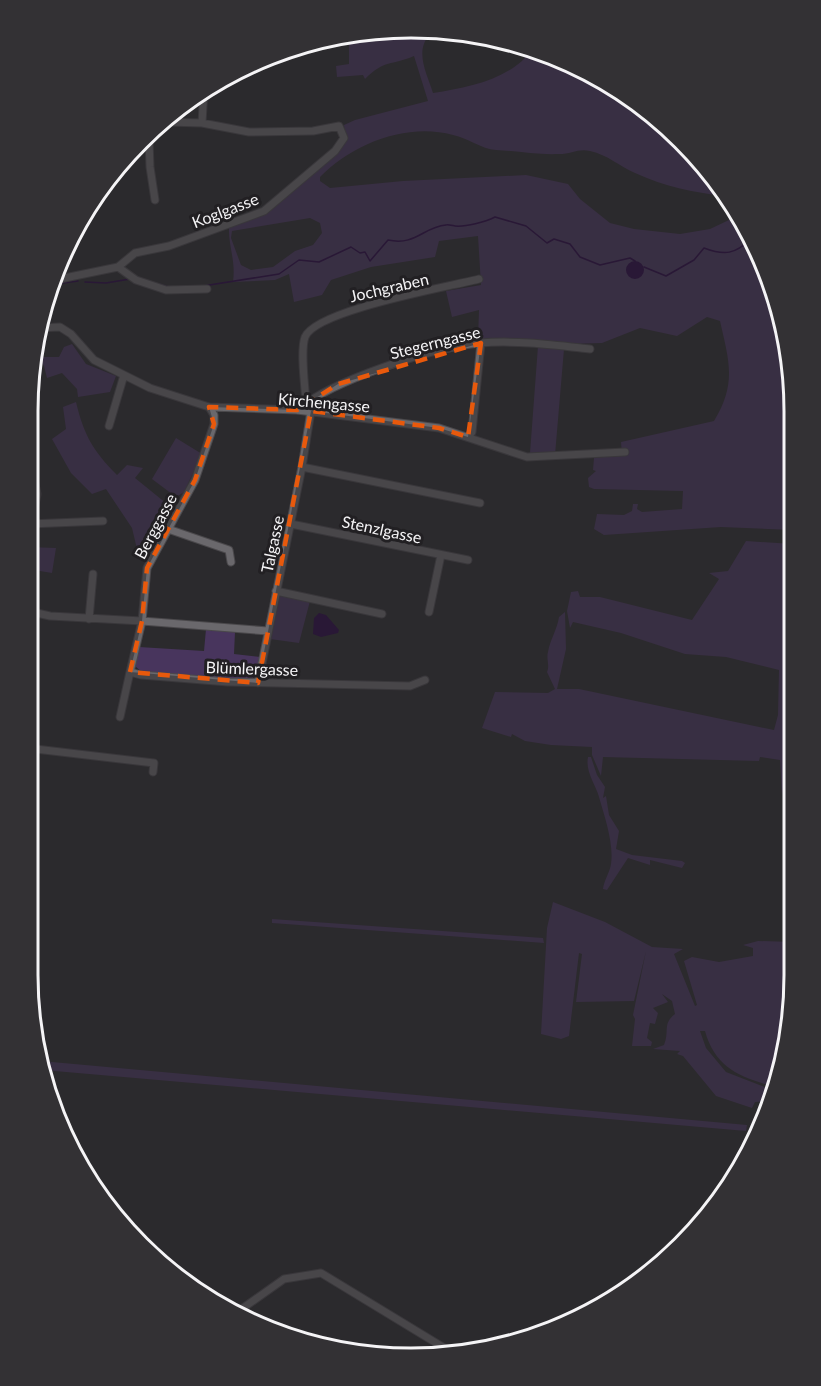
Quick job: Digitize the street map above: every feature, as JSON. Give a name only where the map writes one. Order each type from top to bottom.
[{"type":"street","points":[[174,122],[202,123],[203,100]]},
{"type":"street","name":"Koglgasse","points":[[118,267],[135,253],[169,246],[264,212],[339,147],[344,138],[339,126],[313,131],[257,132],[202,123]]},
{"type":"street","points":[[149,145],[155,200]]},
{"type":"street","points":[[62,279],[118,267],[136,280],[166,290],[207,289]]},
{"type":"street","name":"Jochgraben","points":[[306,402],[304,343],[310,331],[345,311],[479,279]]},
{"type":"street","name":"Kirchengasse","points":[[47,328],[60,327],[71,334],[94,360],[150,388],[209,407],[311,411],[439,428],[527,457],[625,452]]},
{"type":"street","name":"Stegerngasse","points":[[297,410],[306,402],[338,384],[416,358],[481,343],[514,342],[590,349]]},
{"type":"street","points":[[468,437],[472,432],[481,343]]},
{"type":"street","points":[[109,426],[124,375]]},
{"type":"street","name":"Berggasse","points":[[142,621],[147,568],[195,480],[206,452],[214,424],[214,415],[209,407]]},
{"type":"street","name":"Talgasse","points":[[258,682],[303,467],[311,411]]},
{"type":"street","points":[[303,467],[480,503]]},
{"type":"street","points":[[38,526],[103,521]]},
{"type":"street","name":"Stenzlgasse","points":[[291,524],[468,560]]},
{"type":"street","points":[[168,530],[229,550],[231,562]]},
{"type":"street","points":[[429,612],[441,555]]},
{"type":"street","points":[[89,619],[93,574]]},
{"type":"street","points":[[276,591],[382,614]]},
{"type":"street","points":[[38,612],[89,619],[268,631]]},
{"type":"street","points":[[120,717],[142,621]]},
{"type":"street","name":"Blümlergasse","points":[[130,672],[184,679],[258,682],[410,686],[425,680]]},
{"type":"street","points":[[38,749],[154,763],[153,772]]},
{"type":"street","points":[[243,1308],[284,1279],[321,1273],[443,1347]]},
{"type":"highlighted area","points":[[481,343],[468,437],[439,428],[311,411],[258,683],[130,672],[142,621],[147,568],[195,480],[214,424],[209,407],[297,410],[338,384]]},
{"type":"shaded area","points":[[386,38],[427,38],[422,55],[433,93],[470,86],[494,78],[516,66],[525,58],[523,55],[597,87],[638,115],[674,147],[715,195],[657,182],[590,151],[551,154],[496,150],[485,148],[459,136],[417,131],[381,139],[364,146],[333,165],[320,177],[320,181],[330,188],[403,181],[526,175],[568,184],[580,199],[610,223],[634,229],[680,234],[710,229],[729,220],[730,217],[764,291],[776,338],[783,386],[784,530],[721,527],[604,535],[594,529],[597,514],[624,515],[632,511],[633,504],[638,504],[637,509],[642,512],[682,509],[683,491],[594,489],[589,487],[588,478],[596,471],[593,470],[594,458],[622,455],[621,442],[714,421],[726,395],[729,372],[720,321],[707,317],[677,336],[640,328],[602,343],[566,344],[523,339],[478,339],[479,310],[452,317],[446,291],[481,285],[478,236],[439,241],[435,257],[371,267],[331,280],[322,295],[294,302],[289,274],[275,280],[233,282],[234,267],[229,226],[260,215],[278,204],[341,148],[345,136],[344,125],[428,101],[414,56],[378,68],[365,79],[363,75],[337,77],[336,66],[349,64],[349,43]],"holes":[[[310,218],[320,223],[322,233],[313,245],[295,251],[273,267],[251,270],[241,265],[231,238],[232,231]]]},
{"type":"shaded area","points":[[631,261],[639,261],[644,266],[642,277],[631,279],[626,274],[626,266]]},
{"type":"shaded area","points":[[72,344],[86,364],[116,376],[110,392],[78,397],[77,389],[62,373],[47,378],[42,357],[59,357],[64,347]]},
{"type":"shaded area","points":[[538,346],[564,349],[555,455],[530,453]]},
{"type":"shaded area","points":[[76,402],[90,442],[117,475],[127,465],[143,468],[135,478],[172,508],[147,554],[137,549],[132,528],[106,489],[92,494],[71,473],[52,439],[66,429],[63,407]]},
{"type":"shaded area","points":[[176,438],[202,454],[184,492],[176,497],[152,479]]},
{"type":"shaded area","points":[[746,541],[784,543],[784,779],[782,795],[780,760],[760,757],[759,761],[603,757],[601,776],[592,755],[592,747],[525,741],[512,734],[511,737],[482,728],[495,692],[548,693],[555,689],[547,672],[548,655],[559,617],[565,612],[566,649],[557,689],[579,689],[774,730],[778,715],[779,670],[726,657],[685,654],[621,633],[573,622],[570,628],[567,611],[571,592],[578,591],[580,597],[600,597],[692,620],[719,579],[709,573],[728,571]]},
{"type":"shaded area","points":[[38,547],[56,548],[52,573],[38,571]]},
{"type":"shaded area","points":[[283,595],[310,601],[299,643],[270,639],[279,597]]},
{"type":"shaded area","points":[[319,613],[326,615],[339,630],[338,633],[321,637],[313,634],[314,618]]},
{"type":"shaded area","points":[[206,629],[235,632],[234,654],[260,657],[256,674],[251,679],[144,674],[135,666],[139,647],[204,651]]},
{"type":"shaded area","points":[[588,757],[591,757],[597,775],[605,787],[603,798],[606,796],[609,815],[619,831],[616,849],[632,855],[682,861],[685,863],[682,868],[650,860],[650,865],[628,858],[607,890],[603,889],[612,856],[598,792],[588,768]]},
{"type":"shaded area","points":[[553,902],[605,922],[652,947],[683,949],[674,954],[695,1006],[697,1005],[684,961],[692,957],[719,962],[753,956],[753,948],[743,945],[758,941],[784,942],[783,1000],[776,1048],[767,1084],[741,1075],[723,1063],[709,1044],[705,1031],[700,1031],[706,1048],[726,1072],[766,1088],[761,1102],[755,1102],[752,1108],[716,1096],[683,1056],[677,1054],[680,1051],[653,1049],[664,1045],[667,1025],[675,1014],[672,1001],[662,994],[668,1002],[653,1008],[658,1013],[655,1024],[650,1023],[647,1038],[652,1042],[651,1046],[632,1046],[635,1019],[633,1015],[646,951],[634,1001],[576,1002],[582,954],[579,953],[569,1036],[561,1039],[541,1034],[547,928]]},
{"type":"shaded area","points":[[272,919],[543,938],[544,943],[272,923]]},
{"type":"shaded area","points":[[48,1061],[747,1125],[746,1131],[50,1071]]},
{"type":"waterway","points":[[203,286],[279,274],[299,260],[319,262],[351,247],[360,253],[365,252],[370,261],[388,240],[406,240],[438,226],[470,225],[495,217],[526,226],[547,243],[554,239],[570,244],[580,257],[600,265],[630,258],[635,261]]},
{"type":"waterway","points":[[644,267],[666,276],[694,260],[704,248],[724,253],[735,251],[744,245]]},
{"type":"waterway","points":[[85,282],[106,283],[130,279]]},
{"type":"waterway","points":[[60,283],[78,281]]},
{"type":"waterway","points":[[159,284],[169,287]]}]
